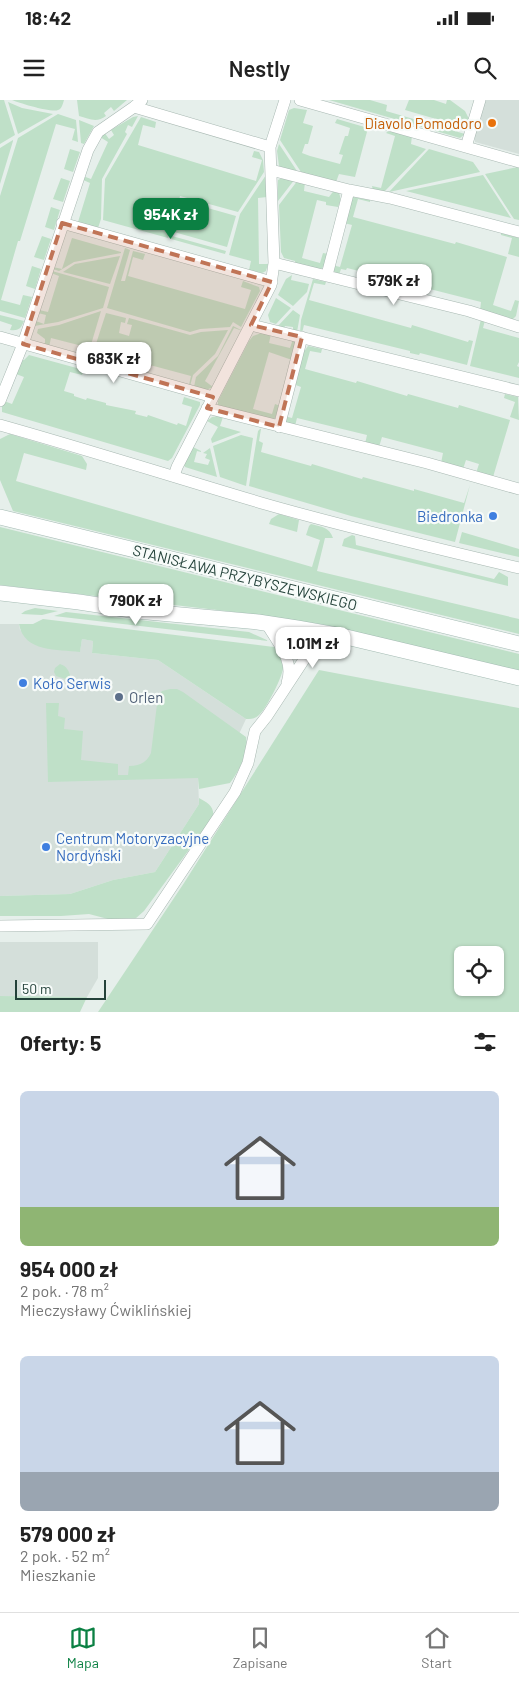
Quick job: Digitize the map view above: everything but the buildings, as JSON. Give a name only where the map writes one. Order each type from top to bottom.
[{"type":"street","points":[[174,476],[272,282],[274,263],[270,147],[285,100]]},
{"type":"street","points":[[300,100],[519,162]]},
{"type":"street","points":[[466,146],[480,100]]},
{"type":"street","points":[[0,401],[23,344],[88,150],[102,128],[138,104],[270,147]]},
{"type":"street","points":[[271,170],[349,190],[390,198],[519,232]]},
{"type":"street","points":[[327,275],[349,190]]},
{"type":"street","points":[[62,223],[272,282]]},
{"type":"street","points":[[274,263],[469,311],[519,327]]},
{"type":"street","points":[[251,325],[519,391]]},
{"type":"street","points":[[0,337],[213,397]]},
{"type":"street","points":[[279,427],[302,337]]},
{"type":"street","points":[[208,408],[426,463],[519,489]]},
{"type":"street","points":[[0,425],[348,526],[519,568]]},
{"type":"street","name":"STANISŁAWA PRZYBYSZEWSKIEGO","points":[[0,517],[519,644]]},
{"type":"street","points":[[0,593],[146,612],[267,624],[329,634],[519,678]]},
{"type":"street","points":[[267,624],[287,660],[289,673],[284,689]]},
{"type":"street","points":[[0,926],[147,924],[234,792],[248,762],[255,731],[311,649],[329,634]]},
{"type":"highlighted area","points":[[62,223],[272,282],[251,325],[302,337],[279,427],[207,408],[213,397],[23,344]]},
{"type":"shaded area","points":[[485,100],[519,100],[519,154],[475,142],[475,135]]},
{"type":"shaded area","points":[[0,624],[19,624],[20,630],[80,651],[82,639],[93,641],[92,653],[158,660],[246,719],[239,734],[198,778],[199,804],[155,872],[113,880],[70,894],[0,896]]},
{"type":"shaded area","points":[[0,942],[98,942],[98,978],[87,997],[0,996]]},
{"type":"green space","points":[[0,100],[4,100],[15,135],[0,144]]},
{"type":"green space","points":[[12,100],[64,100],[62,106],[55,111]]},
{"type":"green space","points":[[77,100],[127,100],[114,111],[111,107],[104,113],[106,116],[96,120],[79,116]]},
{"type":"green space","points":[[329,100],[370,100],[387,105],[386,111],[465,134],[460,138]]},
{"type":"green space","points":[[409,100],[434,100],[446,104],[447,100],[450,100],[465,111],[469,119],[467,128],[405,110]]},
{"type":"green space","points":[[8,102],[22,108],[53,114],[18,134]]},
{"type":"green space","points":[[294,108],[307,110],[303,123],[313,126],[308,144],[305,144],[302,153],[310,156],[340,164],[343,155],[339,154],[350,128],[335,123],[337,119],[368,128],[355,177],[339,174],[336,182],[301,172],[280,140],[289,110]]},
{"type":"green space","points":[[58,114],[76,120],[78,142],[72,140],[75,129],[56,124],[1,300],[20,305],[23,295],[32,297],[25,318],[0,311],[0,196],[18,138]]},
{"type":"green space","points":[[138,116],[132,127],[128,125],[125,132],[127,134],[102,179],[101,219],[98,228],[78,222],[90,183],[81,179],[83,176],[91,179],[108,142],[100,137],[104,132],[109,139],[114,135],[111,130]]},
{"type":"green space","points":[[141,117],[156,122],[155,128],[143,125],[138,145],[256,181],[262,160],[252,157],[254,151],[259,152],[263,160],[264,172],[238,212],[180,196],[168,238],[103,220],[105,179]]},
{"type":"green space","points":[[79,120],[94,126],[84,144],[81,143]]},
{"type":"green space","points":[[389,130],[412,136],[411,144],[426,149],[383,193],[373,190],[372,186],[381,188],[395,136],[386,133]]},
{"type":"green space","points":[[13,141],[0,184],[0,148]]},
{"type":"green space","points":[[279,144],[297,171],[282,169],[279,166],[277,151]]},
{"type":"green space","points":[[70,149],[80,152],[73,172],[64,169]]},
{"type":"green space","points":[[429,149],[473,162],[480,172],[389,192]]},
{"type":"green space","points":[[518,167],[519,220],[514,219],[485,174]]},
{"type":"green space","points":[[266,175],[267,197],[258,198],[259,264],[268,264],[266,271],[262,273],[249,270],[251,261],[229,255],[240,214]]},
{"type":"green space","points":[[483,175],[511,218],[406,191]]},
{"type":"green space","points":[[61,178],[70,181],[63,202],[53,199]]},
{"type":"green space","points":[[282,178],[295,179],[278,201],[278,180]]},
{"type":"green space","points":[[298,180],[305,182],[304,191],[329,197],[335,189],[340,195],[338,207],[326,205],[326,202],[317,200],[302,258],[320,263],[323,253],[328,254],[321,269],[295,264],[295,261],[284,258],[281,252],[279,205]]},
{"type":"green space","points":[[353,197],[370,200],[370,202],[358,199],[353,217],[455,244],[456,242],[507,257],[493,305],[511,311],[515,300],[519,301],[516,316],[512,320],[480,311],[481,302],[347,268],[346,270],[341,269],[339,275],[332,270],[332,265],[340,267],[352,225],[344,223],[350,200]]},
{"type":"green space","points":[[183,201],[236,216],[227,247],[174,232]]},
{"type":"green space","points":[[51,207],[60,210],[54,230],[45,227]]},
{"type":"green space","points":[[501,233],[519,238],[519,257],[508,254],[512,238],[501,235]]},
{"type":"green space","points":[[42,236],[51,239],[44,260],[34,257]]},
{"type":"green space","points":[[172,236],[226,251],[225,254],[171,239]]},
{"type":"green space","points":[[72,238],[121,253],[74,262],[59,271],[53,269],[53,267],[62,269]]},
{"type":"green space","points":[[125,248],[130,250],[121,281],[125,281],[133,251],[145,254],[143,260],[133,257],[128,276],[245,309],[251,290],[241,287],[243,281],[259,287],[260,291],[241,327],[233,322],[230,327],[200,329],[190,332],[107,308]]},
{"type":"green space","points":[[120,256],[110,284],[63,272],[75,264]]},
{"type":"green space","points":[[32,266],[41,269],[35,289],[26,286]]},
{"type":"green space","points":[[52,271],[109,287],[103,308],[58,322],[34,326],[36,321],[44,324],[46,315],[38,313],[39,310],[48,312],[59,276],[51,273]]},
{"type":"green space","points":[[292,275],[291,280],[309,284],[307,292],[293,306],[278,295],[286,279]]},
{"type":"green space","points":[[313,279],[326,282],[325,285],[314,283],[309,300],[411,328],[412,325],[468,342],[469,340],[473,341],[467,365],[420,353],[419,355],[410,353],[410,351],[304,325],[302,333],[300,333],[301,320]]},
{"type":"green space","points":[[276,298],[291,308],[276,324],[270,322],[268,315]]},
{"type":"green space","points":[[293,310],[300,315],[297,332],[293,331],[293,327],[285,326],[284,329],[277,327]]},
{"type":"green space","points":[[101,311],[90,348],[51,338],[49,347],[42,345],[45,343],[45,339],[37,333],[38,329],[59,325]]},
{"type":"green space","points":[[106,313],[126,318],[125,323],[121,322],[119,333],[129,336],[132,325],[127,324],[129,318],[190,335],[201,332],[228,330],[215,354],[193,375],[190,386],[191,376],[94,350]]},
{"type":"green space","points":[[0,315],[24,321],[19,329],[10,330],[12,325],[0,321]]},
{"type":"green space","points":[[481,319],[485,320],[483,328],[519,338],[519,362],[517,366],[519,367],[519,378],[470,366]]},
{"type":"green space","points":[[233,326],[243,331],[234,328],[205,381],[213,387],[206,390],[194,387],[196,377],[218,356]]},
{"type":"green space","points":[[261,333],[271,334],[269,343],[290,348],[293,339],[295,342],[292,360],[269,352],[253,409],[272,414],[275,404],[280,406],[274,420],[218,405],[218,401],[249,341],[253,336]]},
{"type":"green space","points":[[308,346],[322,349],[321,353],[310,351],[305,369],[458,408],[459,405],[510,420],[493,477],[476,473],[479,464],[466,460],[463,469],[441,463],[443,453],[382,437],[379,447],[365,444],[367,435],[297,418],[295,426],[286,424],[284,416],[292,418],[301,387],[293,384],[303,350]]},
{"type":"green space","points":[[29,355],[84,370],[82,375],[70,372],[64,391],[86,400],[87,398],[106,403],[106,405],[136,411],[135,414],[147,417],[148,415],[177,425],[178,423],[186,426],[192,407],[182,404],[184,397],[200,402],[200,405],[172,458],[168,461],[2,412],[4,401],[12,404],[24,377],[16,374],[22,360]]},
{"type":"green space","points":[[505,394],[518,397],[519,420],[510,417],[515,402],[504,398]]},
{"type":"green space","points":[[212,417],[223,417],[220,426],[241,432],[212,443],[211,439],[218,427],[207,421]]},
{"type":"green space","points":[[260,429],[259,441],[263,443],[261,452],[311,466],[312,464],[362,479],[363,477],[414,491],[414,489],[464,503],[470,485],[455,542],[351,516],[249,486],[258,431]]},
{"type":"green space","points":[[10,434],[82,456],[87,464],[86,470],[24,453],[16,481],[312,567],[320,540],[306,535],[311,524],[322,527],[333,538],[325,538],[317,571],[519,619],[519,634],[13,511],[0,480],[0,439]]},
{"type":"green space","points":[[241,435],[253,438],[246,486],[220,477],[213,446]]},
{"type":"green space","points":[[193,447],[201,451],[197,451],[194,462],[208,465],[210,460],[205,458],[207,454],[203,453],[210,448],[217,477],[185,467],[184,465]]},
{"type":"green space","points":[[279,514],[299,520],[297,532],[269,524],[271,519]]},
{"type":"green space","points":[[0,527],[519,654],[519,671],[326,625],[252,614],[0,585]]},
{"type":"green space","points":[[462,532],[519,549],[519,557],[459,543]]},
{"type":"green space","points":[[352,535],[355,536],[356,545],[494,579],[499,572],[508,577],[508,586],[342,546],[344,539]]},
{"type":"green space","points":[[35,608],[58,611],[42,615],[21,614]]},
{"type":"green space","points":[[66,612],[249,632],[269,641],[54,616]]},
{"type":"green space","points":[[43,619],[274,647],[283,668],[274,692],[263,711],[255,718],[246,719],[158,660],[92,653],[93,641],[82,639],[80,652],[43,648],[35,645],[22,633],[19,624],[33,624]]},
{"type":"green space","points":[[60,664],[68,671],[71,678],[69,680],[56,676],[55,668]]},
{"type":"green space","points":[[319,670],[519,708],[519,1012],[98,1012],[184,883]]},
{"type":"green space","points":[[177,689],[183,692],[246,737],[246,749],[242,761],[230,783],[199,789],[198,778],[48,782],[46,703],[59,703],[58,716],[65,718],[64,729],[83,731],[81,760],[118,764],[118,775],[128,775],[129,766],[143,763],[151,753],[158,696],[162,691]]},
{"type":"green space","points":[[199,798],[212,808],[213,817],[144,911],[135,919],[108,919],[89,914],[0,916],[0,896],[70,894],[113,880],[155,872],[199,804]]},
{"type":"green space","points":[[0,996],[87,997],[80,1012],[0,1012]]},
{"type":"place","name":"Diavolo Pomodoro","points":[[492,123]]},
{"type":"place","name":"Biedronka","points":[[493,516]]},
{"type":"place","name":"Koło Serwis","points":[[23,683]]},
{"type":"place","name":"Orlen","points":[[119,697]]},
{"type":"place","name":"Centrum Motoryzacyjne Nordyński","points":[[46,847]]}]
